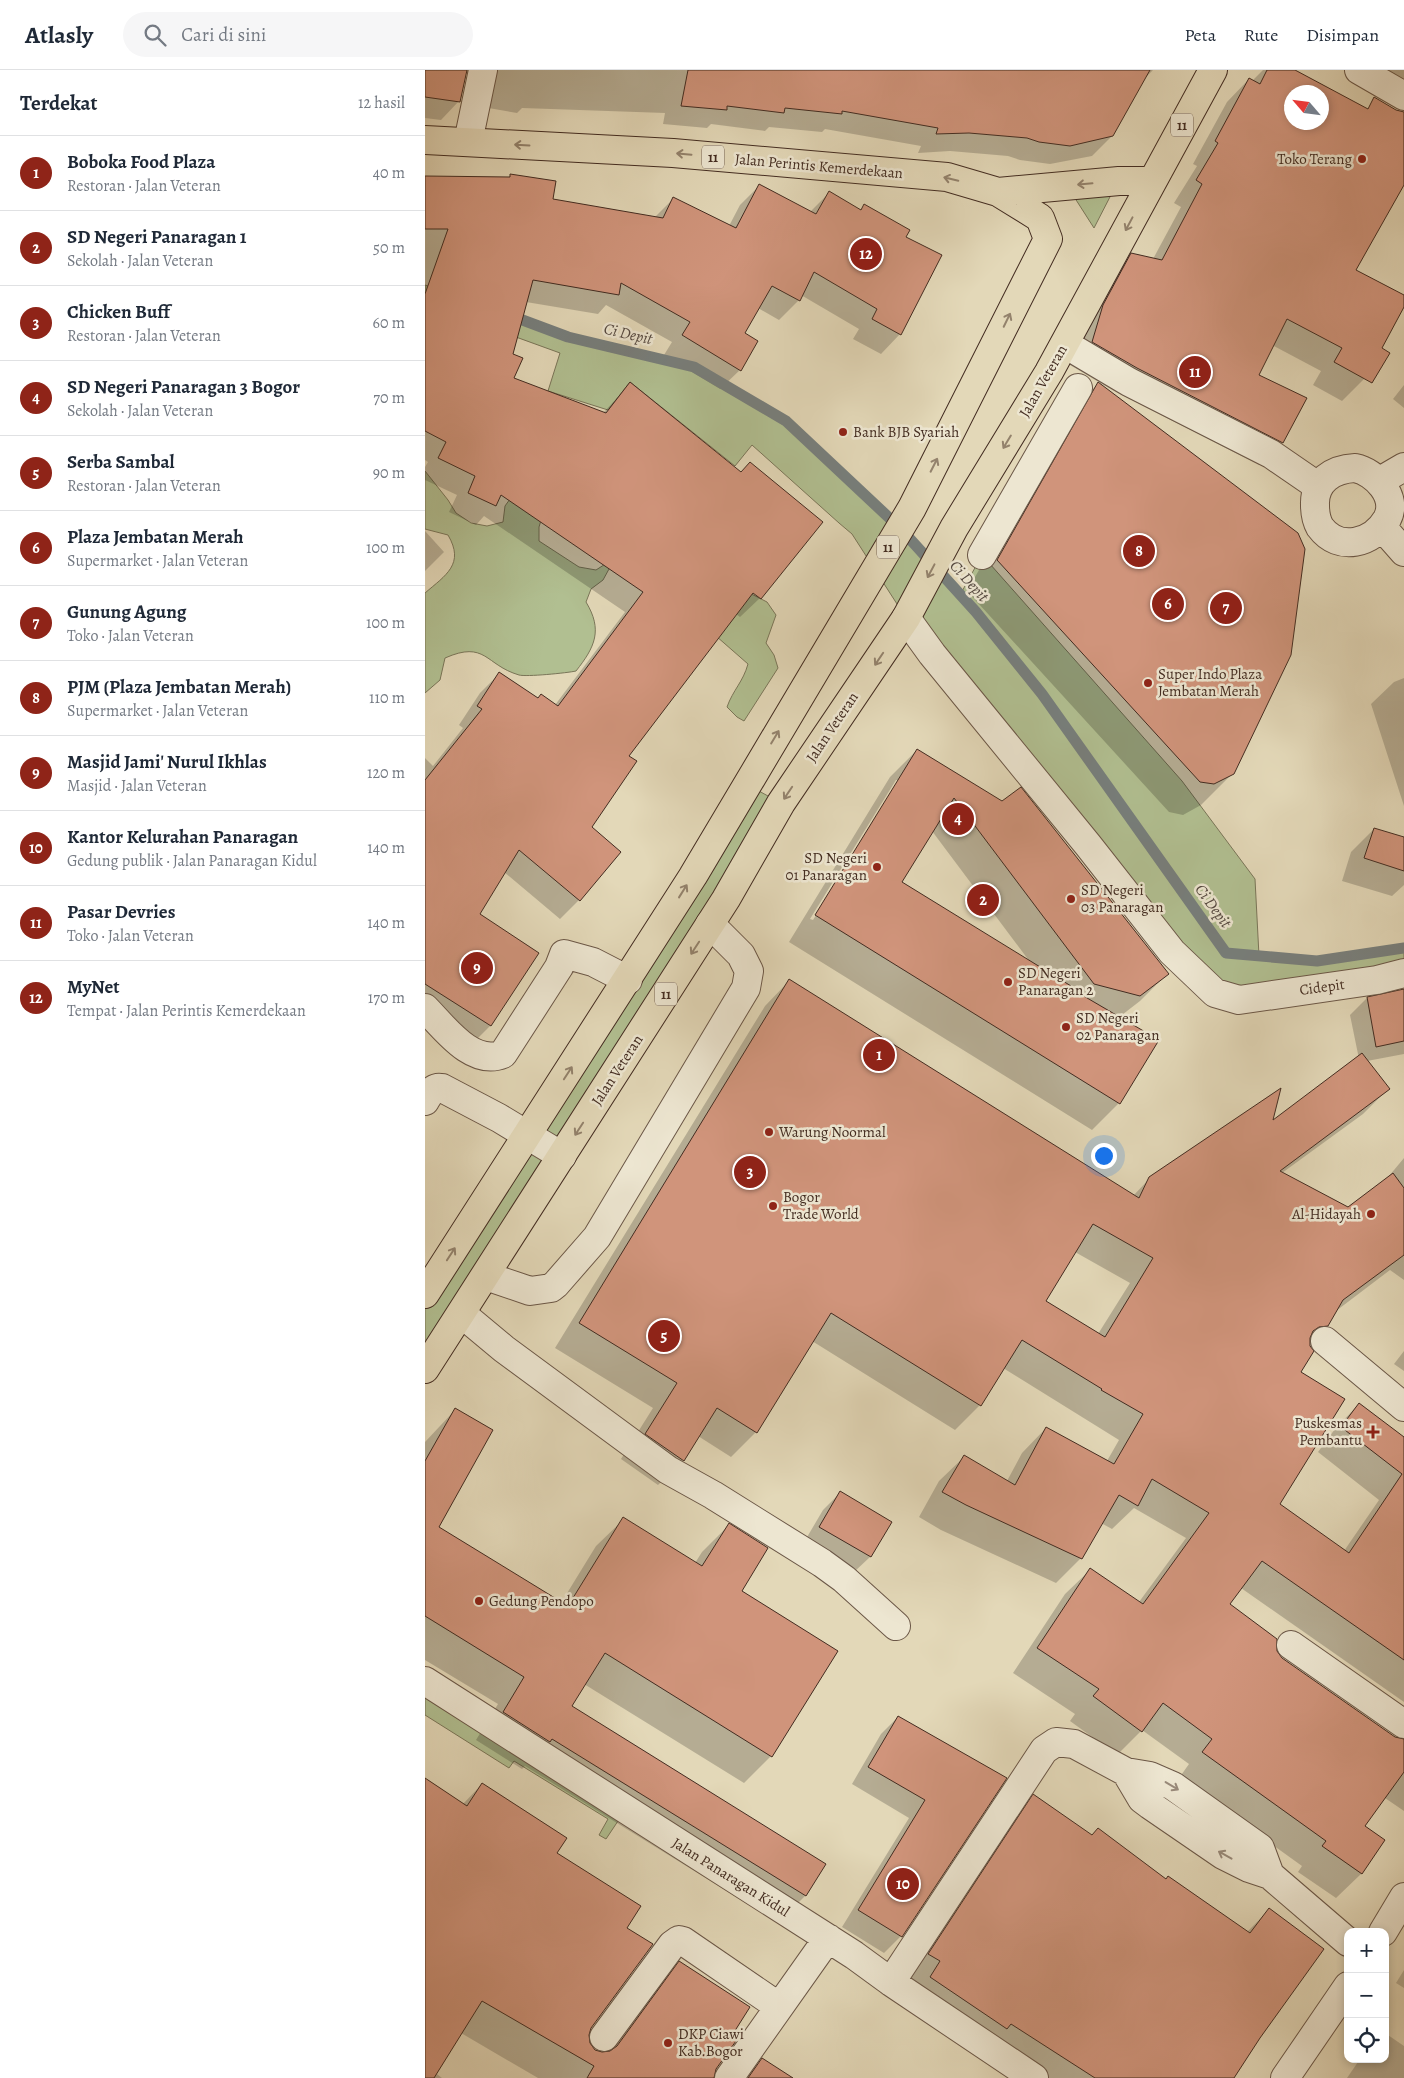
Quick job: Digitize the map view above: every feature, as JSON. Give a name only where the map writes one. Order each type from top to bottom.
[{"type":"main road","name":"Jalan Veteran","points":[[425,1369],[710,924],[781,803],[906,618],[954,528],[1065,344],[1213,70]]},
{"type":"main road","name":"Jalan Perintis Kemerdekaan","points":[[425,140],[673,153],[947,177],[998,192],[1119,181],[1152,181]]},
{"type":"main road","name":"11","points":[[425,1294],[698,868],[911,508],[1048,239],[1040,218],[998,192]]},
{"type":"street","points":[[468,142],[483,70]]},
{"type":"street","points":[[1359,70],[1404,96]]},
{"type":"street","points":[[1065,344],[1129,382],[1271,454],[1319,487]]},
{"type":"street","points":[[981,555],[1078,388]]},
{"type":"street","points":[[1380,481],[1404,467]]},
{"type":"street","points":[[1355,468],[1365,470],[1380,481],[1388,498],[1390,513],[1382,527],[1373,536],[1361,542],[1344,542],[1331,537],[1320,526],[1315,514],[1314,498],[1319,487],[1329,475],[1341,469],[1355,468]]},
{"type":"street","points":[[1382,527],[1404,552]]},
{"type":"street","name":"Cidepit","points":[[906,618],[932,654],[1088,845],[1172,952],[1227,996],[1377,980],[1404,973]]},
{"type":"street","points":[[486,1276],[530,1291],[551,1288],[597,1237],[746,988],[749,971],[741,955],[710,924]]},
{"type":"street","points":[[425,1008],[469,1051],[494,1058],[503,1054],[559,967],[563,954],[588,960],[628,980]]},
{"type":"street","points":[[425,1100],[431,1091],[437,1087],[442,1088],[528,1135],[562,1156]]},
{"type":"street","points":[[461,1314],[504,1349],[668,1470],[822,1563],[844,1579],[896,1626]]},
{"type":"street","points":[[1325,1342],[1404,1407]]},
{"type":"street","points":[[1291,1645],[1404,1724]]},
{"type":"street","name":"Jalan Panaragan Kidul","points":[[425,1681],[828,1938],[1034,2078]]},
{"type":"street","points":[[891,1982],[1043,1750],[1056,1742],[1074,1744],[1126,1772],[1151,1776],[1173,1786],[1260,1848],[1270,1874],[1344,1939]]},
{"type":"street","points":[[1385,1928],[1404,1897]]},
{"type":"street","points":[[729,2078],[778,2006],[828,1938]]},
{"type":"street","points":[[604,2037],[672,1945],[679,1940],[778,2006]]},
{"type":"street","points":[[1285,2078],[1344,1992]]},
{"type":"green space","points":[[1113,191],[1094,228],[1071,192]]},
{"type":"green space","points":[[425,285],[582,340],[695,367],[786,421],[900,528],[960,595],[982,555],[1182,781],[1255,879],[1259,956],[1317,961],[1404,948],[1404,973],[1215,993],[906,618],[852,534],[752,445],[735,466],[630,382],[608,410],[548,391],[560,353],[425,304]]},
{"type":"green space","points":[[669,449],[699,467],[714,496],[707,511],[678,537],[677,552],[689,562],[767,602],[776,615],[766,643],[774,655],[778,668],[744,721],[727,707],[748,664],[716,636],[701,612],[689,602],[677,597],[652,580],[635,565],[622,563],[609,569],[603,580],[591,589],[586,602],[594,621],[595,638],[588,654],[576,671],[556,674],[519,675],[508,671],[477,653],[459,653],[445,658],[440,680],[425,693],[425,593],[451,568],[455,554],[448,535],[425,529],[425,471],[456,513],[471,523],[487,526],[503,522],[505,506],[525,478],[540,478],[547,492],[539,527],[539,541],[579,567],[596,570],[610,561],[640,548],[653,536],[659,522],[660,506],[643,482],[643,465],[654,451]]},
{"type":"green space","points":[[744,783],[781,803],[425,1369],[425,1294]]},
{"type":"green space","points":[[425,1688],[624,1812],[606,1839],[599,1835],[608,1819],[514,1761],[509,1768],[425,1715]]},
{"type":"building","points":[[425,70],[467,70],[460,102],[425,97]]},
{"type":"building","points":[[688,70],[1150,70],[1113,136],[1070,146],[1039,142],[1027,138],[969,133],[936,134],[938,128],[842,111],[842,114],[785,108],[784,113],[727,106],[727,110],[681,106]]},
{"type":"building","points":[[1267,70],[1295,70],[1323,85],[1284,85],[1284,130],[1329,130],[1329,88],[1368,109],[1374,97],[1396,110],[1404,112],[1404,185],[1356,270],[1404,295],[1404,307],[1382,348],[1390,353],[1372,383],[1334,362],[1342,348],[1287,319],[1259,375],[1307,398],[1283,443],[1137,368],[1092,342],[1103,305],[1131,253],[1162,260],[1202,184],[1196,180],[1218,143],[1215,141],[1249,78],[1260,84]]},
{"type":"building","points":[[510,174],[556,181],[553,199],[663,218],[673,197],[736,228],[759,184],[816,214],[829,191],[861,210],[864,204],[910,230],[906,237],[942,255],[901,335],[872,319],[877,309],[814,272],[800,301],[772,286],[745,333],[758,341],[741,371],[682,335],[690,322],[621,283],[619,295],[533,280],[513,354],[523,358],[514,378],[606,413],[630,382],[741,472],[750,462],[823,522],[761,599],[753,593],[629,756],[637,761],[592,827],[621,852],[580,901],[519,850],[480,914],[539,953],[491,1026],[425,984],[425,780],[482,709],[477,706],[499,672],[538,698],[541,694],[558,706],[643,592],[501,495],[496,506],[468,493],[475,476],[438,458],[446,442],[425,431],[425,294],[448,229],[425,229],[425,176],[510,177]]},
{"type":"building","points":[[1098,382],[1298,533],[1305,549],[1291,655],[1234,774],[1214,784],[1200,782],[997,560]]},
{"type":"building","points":[[917,749],[1002,801],[1021,787],[1169,974],[1140,996],[1094,984],[954,798],[902,882],[1071,986],[1070,988],[1159,1040],[1120,1104],[815,915]]},
{"type":"building","points":[[1374,828],[1404,837],[1404,871],[1364,858]]},
{"type":"building","points":[[789,979],[1139,1198],[1149,1177],[1281,1088],[1273,1120],[1362,1053],[1390,1089],[1280,1171],[1348,1207],[1393,1173],[1404,1188],[1404,1255],[1343,1300],[1328,1326],[1319,1327],[1313,1331],[1310,1338],[1310,1346],[1314,1351],[1301,1372],[1345,1399],[1280,1504],[1349,1553],[1402,1474],[1341,1427],[1359,1403],[1404,1437],[1404,1660],[1262,1561],[1230,1604],[1277,1639],[1277,1651],[1282,1658],[1395,1737],[1404,1739],[1404,1772],[1365,1826],[1385,1840],[1362,1874],[1322,1846],[1326,1841],[1202,1752],[1212,1739],[1163,1703],[1142,1732],[1093,1696],[1099,1689],[1037,1648],[1090,1568],[1143,1604],[1209,1513],[1152,1479],[1138,1506],[1119,1495],[1082,1559],[942,1492],[964,1455],[1015,1485],[1046,1427],[1114,1464],[1143,1414],[1022,1340],[981,1406],[831,1313],[757,1433],[717,1408],[684,1461],[645,1434],[677,1383],[579,1323]],"holes":[[[1093,1224],[1153,1258],[1105,1337],[1046,1301]]]},
{"type":"building","points":[[1404,989],[1404,1041],[1376,1047],[1367,997]]},
{"type":"building","points":[[455,1408],[493,1430],[439,1527],[568,1606],[623,1517],[702,1566],[729,1523],[768,1548],[742,1591],[838,1651],[772,1757],[605,1653],[572,1706],[826,1864],[806,1896],[552,1739],[550,1742],[503,1712],[524,1677],[425,1616],[425,1461]]},
{"type":"building","points":[[840,1491],[892,1522],[871,1557],[819,1527]]},
{"type":"building","points":[[898,1716],[1007,1778],[902,1937],[858,1910],[925,1800],[868,1767]]},
{"type":"building","points":[[425,1778],[467,1806],[482,1783],[567,1838],[557,1853],[641,1906],[627,1928],[653,1944],[591,2028],[589,2035],[590,2043],[595,2050],[602,2052],[610,2051],[617,2046],[679,1961],[750,2007],[731,2037],[736,2041],[716,2069],[714,2078],[587,2078],[594,2066],[482,2001],[434,2078],[425,2078]]},
{"type":"building","points":[[1033,1794],[1092,1835],[1098,1828],[1166,1879],[1168,1876],[1250,1933],[1269,1908],[1324,1949],[1260,2038],[1234,2078],[1095,2078],[1011,2024],[1007,2029],[930,1977],[940,1961],[928,1954]]},
{"type":"building","points":[[762,2058],[793,2078],[748,2078]]},
{"type":"waterway","name":"Ci Depit","points":[[509,315],[568,337],[694,367],[786,421],[900,528],[976,612],[1042,694],[1226,953],[1317,961],[1404,948]]},
{"type":"place","name":"Toko Terang","points":[[1362,159]]},
{"type":"place","name":"MyNet","points":[[866,254]]},
{"type":"place","name":"Pasar Devries","points":[[1195,372]]},
{"type":"place","name":"Bank BJB Syariah","points":[[843,432]]},
{"type":"place","name":"PJM (Plaza Jembatan Merah)","points":[[1139,551]]},
{"type":"place","name":"Plaza Jembatan Merah","points":[[1168,604]]},
{"type":"place","name":"Gunung Agung","points":[[1226,608]]},
{"type":"place","name":"Super Indo Plaza Jembatan Merah","points":[[1148,683]]},
{"type":"place","name":"SD Negeri Panaragan 3 Bogor","points":[[958,819]]},
{"type":"place","name":"SD Negeri 01 Panaragan","points":[[877,867]]},
{"type":"place","name":"SD Negeri 03 Panaragan","points":[[1071,899]]},
{"type":"place","name":"SD Negeri Panaragan 1","points":[[983,900]]},
{"type":"place","name":"Masjid Jami' Nurul Ikhlas","points":[[477,968]]},
{"type":"place","name":"SD Negeri Panaragan 2","points":[[1008,982]]},
{"type":"place","name":"SD Negeri 02 Panaragan","points":[[1066,1027]]},
{"type":"place","name":"Boboka Food Plaza","points":[[879,1055]]},
{"type":"place","name":"Warung Noormal","points":[[769,1132]]},
{"type":"place","name":"Chicken Buff","points":[[750,1172]]},
{"type":"place","name":"Bogor Trade World","points":[[773,1206]]},
{"type":"place","name":"Al-Hidayah","points":[[1371,1214]]},
{"type":"place","name":"Serba Sambal","points":[[664,1336]]},
{"type":"place","name":"Puskesmas Pembantu","points":[[1373,1432]]},
{"type":"place","name":"Gedung Pendopo","points":[[479,1601]]},
{"type":"place","name":"Kantor Kelurahan Panaragan","points":[[903,1884]]},
{"type":"place","name":"DKP Ciawi Kab.Bogor","points":[[668,2043]]}]
